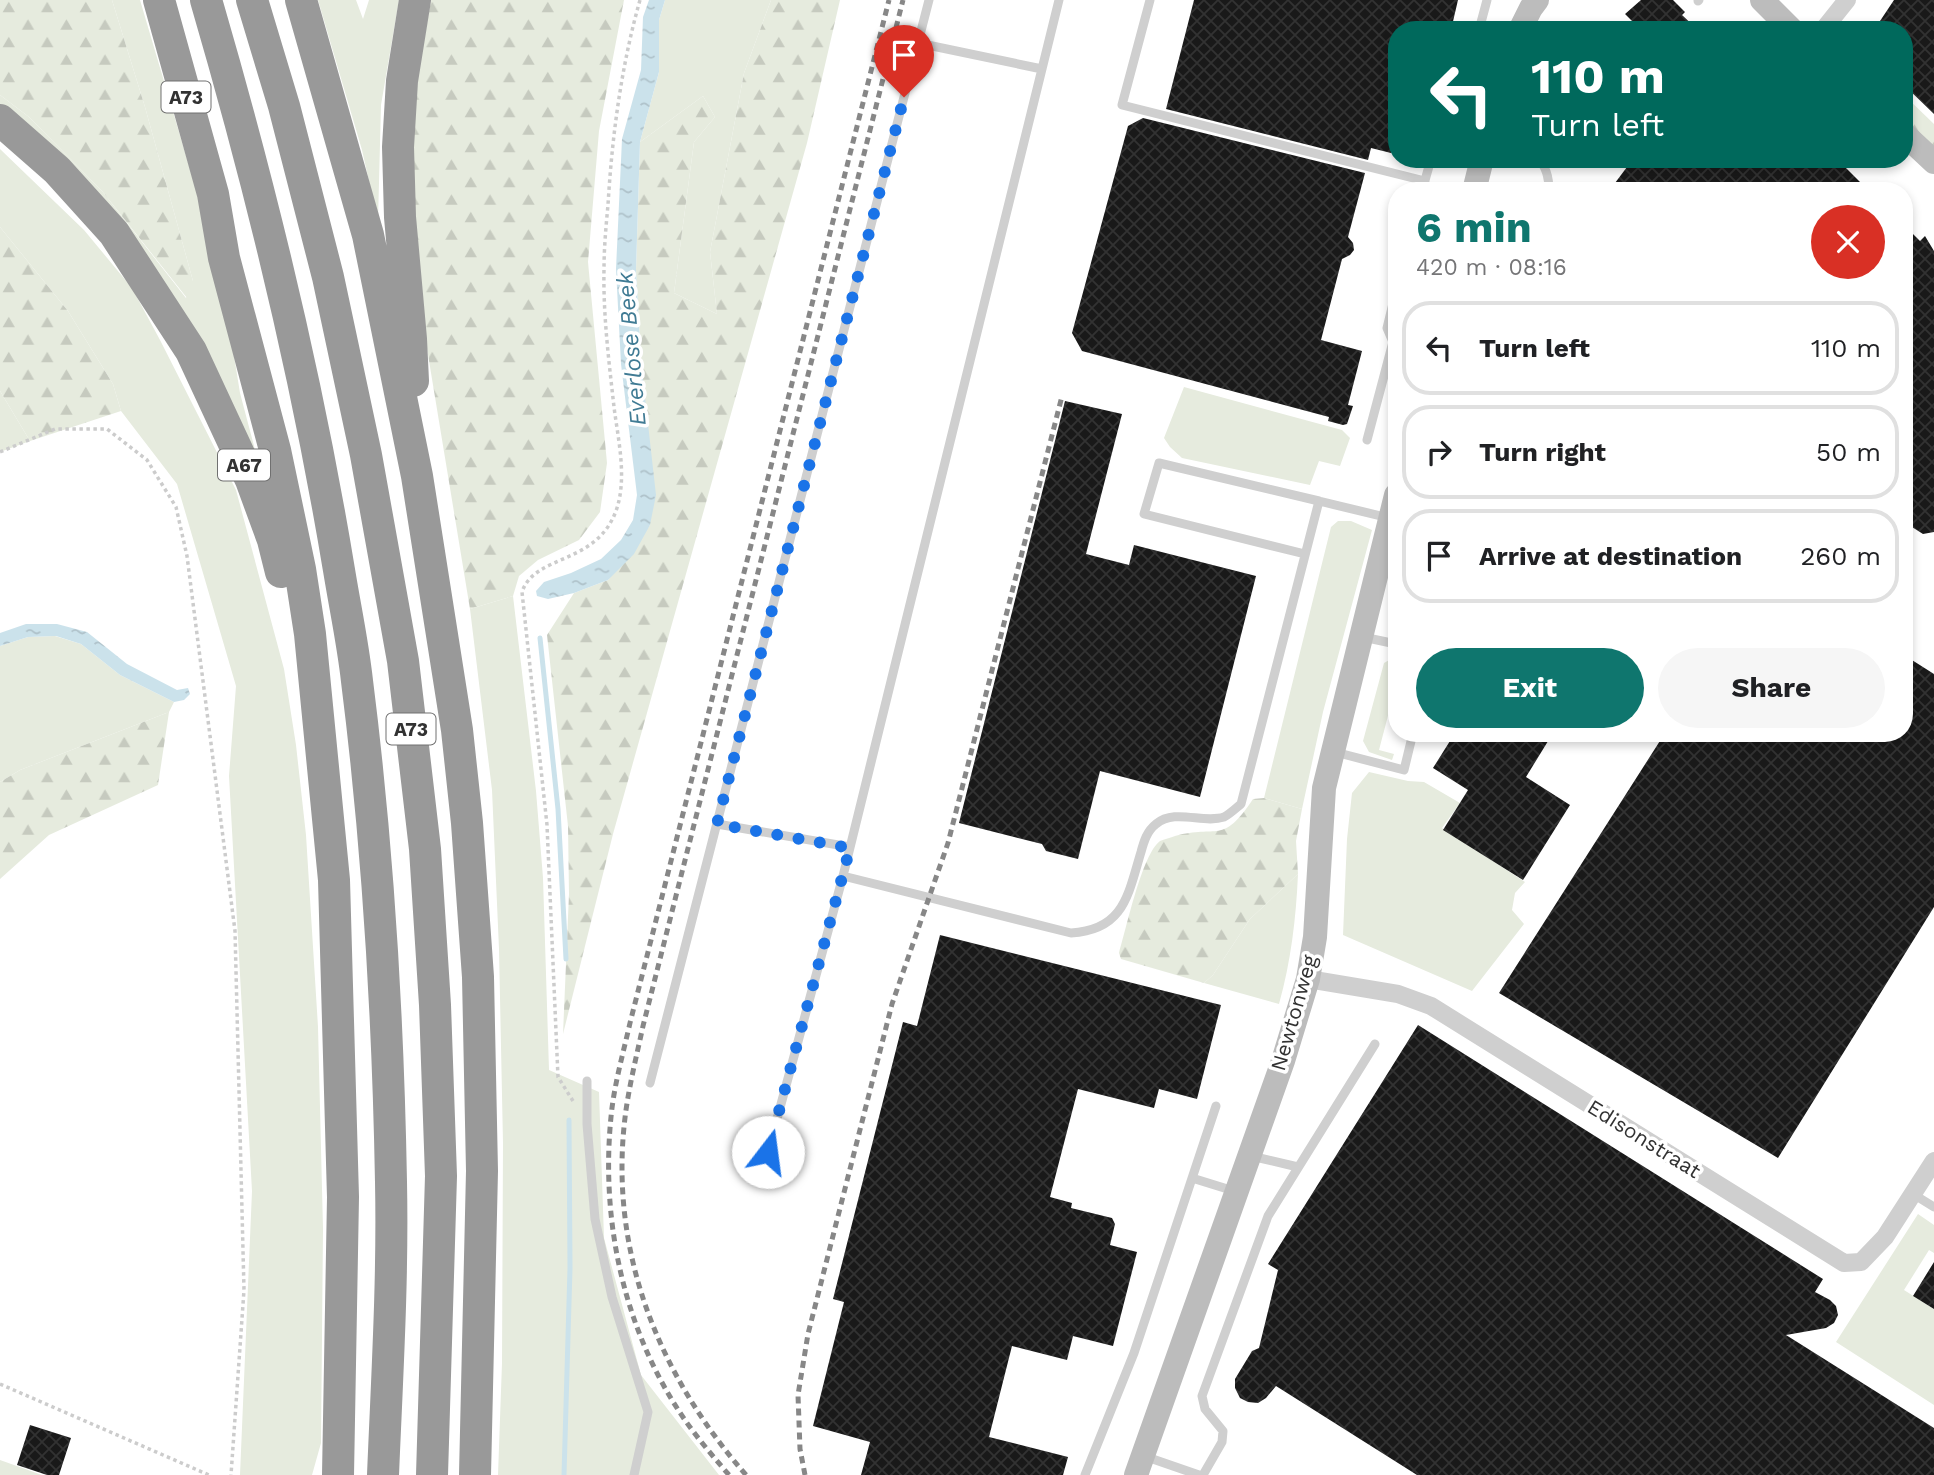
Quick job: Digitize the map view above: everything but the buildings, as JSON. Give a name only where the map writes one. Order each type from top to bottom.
[{"type":"highway","name":"A73","points":[[159,0],[213,194],[224,258],[275,450],[300,569],[310,634],[334,880],[343,1197],[338,1475]]},
{"type":"highway","name":"A73","points":[[206,0],[242,123],[280,273],[322,468],[357,677],[370,787],[387,1065],[391,1185],[383,1475]]},
{"type":"highway","name":"A73","points":[[252,0],[284,106],[328,277],[366,455],[403,662],[425,849],[435,1005],[440,1176],[432,1475]]},
{"type":"highway","name":"A73","points":[[302,0],[368,235],[417,476],[457,730],[478,977],[482,1171],[475,1475]]},
{"type":"highway","name":"A73","points":[[415,0],[402,82],[398,148],[417,476]]},
{"type":"highway","name":"A67","points":[[0,120],[57,170],[114,233],[191,351],[251,480],[272,540],[318,720]]},
{"type":"street","points":[[1524,21],[1537,0]]},
{"type":"street","points":[[1762,0],[1783,21]]},
{"type":"street","points":[[1830,21],[1847,0]]},
{"type":"street","points":[[1913,142],[1934,162]]},
{"type":"street","name":"Newtonweg","points":[[1139,1465],[1283,1061],[1308,979],[1315,937],[1324,788],[1388,526]]},
{"type":"street","name":"Edisonstraat","points":[[1308,979],[1398,994],[1432,1006],[1843,1263],[1861,1262],[1885,1237],[1934,1161]]},
{"type":"lane","points":[[650,1083],[929,0]]},
{"type":"lane","points":[[768,1152],[843,876],[1059,0]]},
{"type":"lane","points":[[1150,0],[1122,105],[1408,182]]},
{"type":"lane","points":[[1481,21],[1487,0]]},
{"type":"lane","points":[[918,43],[1042,69]]},
{"type":"lane","points":[[1545,169],[1549,182]]},
{"type":"lane","points":[[1367,440],[1388,367]]},
{"type":"lane","points":[[1305,554],[1144,514],[1159,463],[1319,501],[1388,506]]},
{"type":"lane","points":[[843,876],[1072,933],[1088,932],[1103,926],[1118,914],[1126,899],[1146,836],[1155,824],[1168,817],[1214,819],[1227,816],[1241,804],[1319,501]]},
{"type":"lane","points":[[1361,636],[1388,643]]},
{"type":"lane","points":[[1333,752],[1404,770],[1411,742]]},
{"type":"lane","points":[[717,824],[850,848]]},
{"type":"lane","points":[[1139,1465],[1201,1475],[1222,1442],[1223,1431],[1205,1409],[1202,1396],[1268,1216],[1375,1044]]},
{"type":"lane","points":[[587,1082],[587,1124],[595,1219],[612,1297],[648,1412],[634,1475]]},
{"type":"lane","points":[[1085,1475],[1134,1353],[1216,1106]]},
{"type":"lane","points":[[1249,1155],[1298,1167]]},
{"type":"lane","points":[[1192,1178],[1236,1192]]},
{"type":"lane","points":[[1913,1194],[1934,1207]]},
{"type":"path","points":[[587,1124],[558,1077],[547,825],[522,592],[526,580],[536,572],[579,554],[604,535],[617,507],[622,474],[610,374],[604,269],[612,138],[639,0]]},
{"type":"path","points":[[0,444],[1,451],[55,429],[107,429],[147,460],[176,507],[179,519],[187,556],[235,930],[244,1290],[231,1475]]},
{"type":"path","points":[[0,1384],[209,1475]]},
{"type":"green space","points":[[0,0],[112,0],[193,281],[193,291],[187,298],[102,191],[29,117],[0,95]]},
{"type":"green space","points":[[112,0],[140,0],[205,220],[230,331],[240,393],[263,480],[228,409],[0,108],[0,95],[29,117],[102,191],[186,298],[193,281]]},
{"type":"green space","points":[[318,0],[356,0],[363,19],[369,0],[399,0],[381,105],[378,221],[362,150]]},
{"type":"green space","points":[[431,0],[624,0],[599,131],[588,262],[607,463],[600,512],[579,540],[538,560],[519,576],[513,596],[470,609],[415,276],[413,123]]},
{"type":"green space","points":[[665,0],[771,0],[744,73],[710,252],[717,314],[674,293],[694,142],[715,117],[703,96],[640,142],[659,72],[659,20]]},
{"type":"green space","points":[[771,0],[840,0],[807,143],[613,834],[563,1034],[569,894],[568,826],[547,635],[574,593],[608,580],[650,525],[636,270],[640,142],[703,96],[715,117],[694,142],[674,293],[717,314],[710,252],[744,73]]},
{"type":"green space","points":[[1913,104],[1934,124],[1934,149],[1913,128]]},
{"type":"green space","points":[[0,149],[84,230],[132,288],[236,490],[284,669],[306,835],[318,1027],[323,1229],[321,1443],[312,1475],[240,1475],[252,1191],[229,776],[236,686],[177,484],[121,411],[113,384],[68,311],[0,227]]},
{"type":"green space","points":[[0,227],[68,311],[113,384],[121,411],[30,441],[0,391]]},
{"type":"green space","points":[[1184,387],[1342,430],[1350,438],[1340,466],[1319,461],[1310,485],[1182,458],[1164,438]]},
{"type":"green space","points":[[0,391],[30,441],[0,452]]},
{"type":"green space","points":[[1338,521],[1351,521],[1372,530],[1323,712],[1302,809],[1264,798],[1331,527]]},
{"type":"green space","points":[[513,596],[536,791],[543,878],[549,1070],[599,1092],[604,1238],[641,1375],[719,1475],[498,1475],[502,1363],[503,1143],[499,949],[492,790],[470,609]]},
{"type":"green space","points":[[55,636],[81,644],[120,675],[174,702],[169,712],[20,770],[0,782],[0,646],[28,637]]},
{"type":"green space","points":[[1388,661],[1388,716],[1379,750],[1394,754],[1392,760],[1369,752],[1363,741],[1384,663]]},
{"type":"green space","points":[[169,712],[158,785],[49,835],[0,879],[0,782],[20,770]]},
{"type":"green space","points":[[1369,772],[1424,782],[1460,803],[1442,828],[1525,882],[1515,893],[1512,910],[1524,924],[1472,991],[1343,935],[1352,793]]},
{"type":"green space","points":[[1264,798],[1302,809],[1296,841],[1298,874],[1250,919],[1213,975],[1204,983],[1121,959],[1119,953],[1141,876],[1153,849],[1160,841],[1189,833],[1226,828],[1243,814],[1253,799]]},
{"type":"green space","points":[[1298,874],[1292,940],[1279,1004],[1204,983],[1213,975],[1250,919]]},
{"type":"green space","points":[[1918,1214],[1934,1225],[1934,1253],[1929,1250],[1904,1290],[1934,1309],[1934,1405],[1836,1342]]},
{"type":"green space","points":[[0,1460],[42,1475],[0,1475]]},
{"type":"water","name":"Everlose Beek","points":[[649,0],[665,0],[659,20],[659,72],[640,142],[636,270],[641,362],[656,495],[650,525],[634,554],[608,580],[574,593],[548,599],[537,596],[536,591],[544,582],[601,559],[621,540],[633,520],[637,495],[621,364],[616,269],[622,139],[641,70],[643,17]]},
{"type":"water","points":[[26,624],[57,624],[87,632],[127,664],[177,690],[188,688],[190,694],[184,700],[174,702],[120,675],[81,644],[56,636],[28,637],[0,646],[0,633]]},
{"type":"waterway","points":[[540,638],[558,809],[566,959]]},
{"type":"waterway","points":[[564,1475],[570,1268],[569,1120]]},
{"type":"railway","points":[[729,1475],[677,1408],[658,1375],[629,1304],[613,1230],[609,1193],[611,1117],[616,1081],[630,1023],[889,0]]},
{"type":"railway","points":[[746,1475],[687,1394],[664,1351],[646,1306],[632,1259],[624,1210],[622,1161],[626,1110],[643,1026],[903,0]]},
{"type":"railway","points":[[805,1475],[800,1449],[798,1395],[808,1334],[892,1004],[948,843],[1062,396]]},
{"type":"route","points":[[768,1152],[850,848],[717,824],[904,97]]}]
